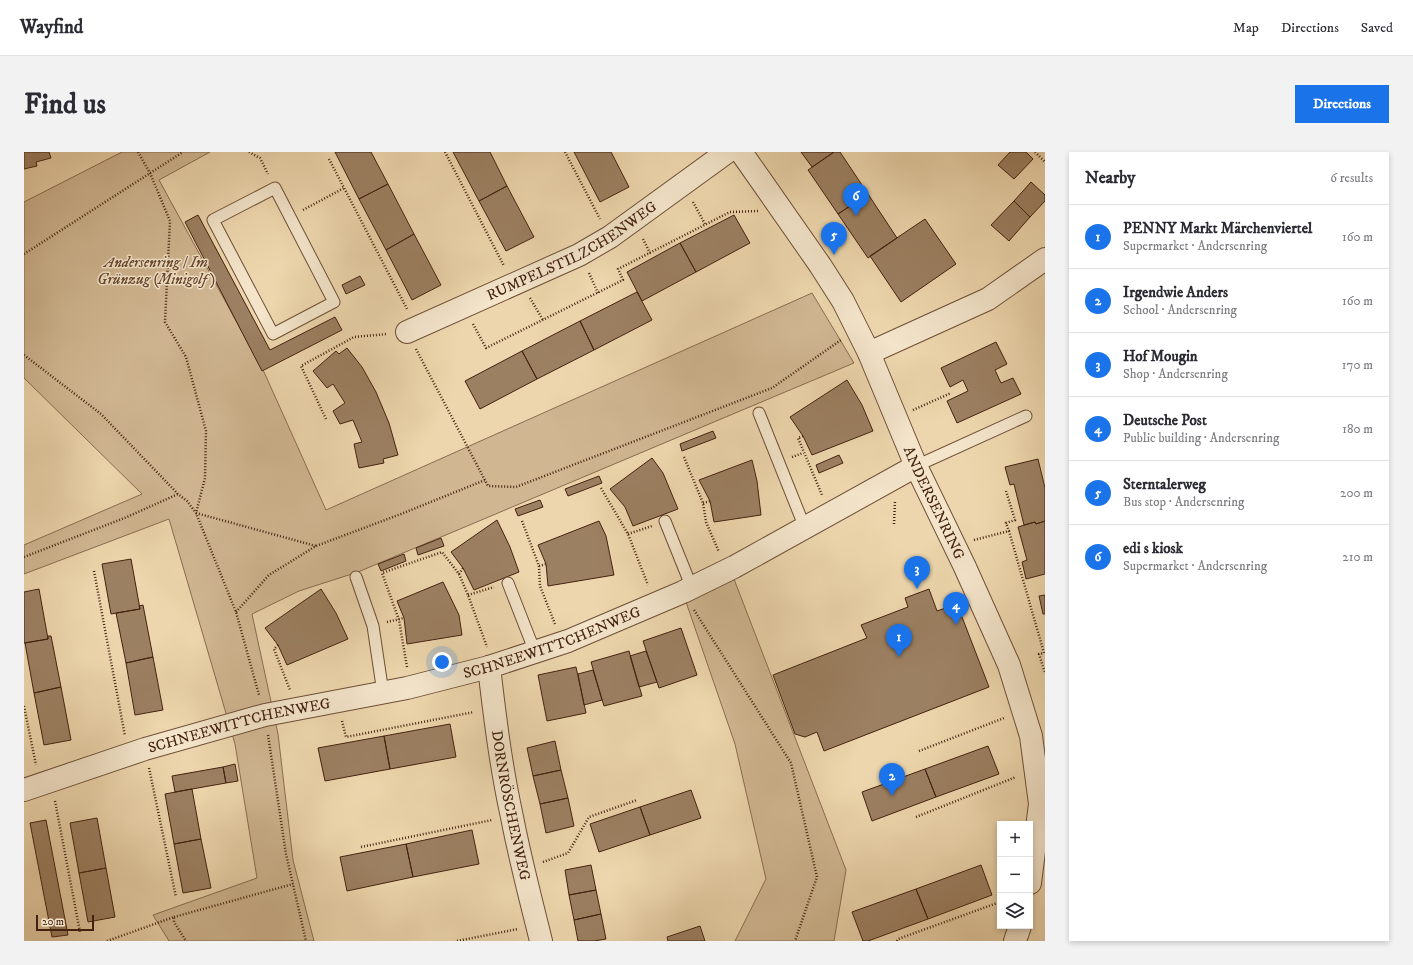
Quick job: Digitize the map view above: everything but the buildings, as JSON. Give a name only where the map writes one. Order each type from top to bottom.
[{"type":"street","name":"RUMPELSTILZCHENWEG","points":[[412,330],[579,255],[610,237],[727,152]]},
{"type":"street","name":"ANDERSENRING","points":[[741,152],[820,265],[858,328],[916,466],[1009,665],[1031,736],[1040,804],[1033,859]]},
{"type":"street","points":[[869,353],[988,299],[1045,260]]},
{"type":"street","name":"SCHNEEWITTCHENWEG","points":[[38,786],[137,752],[265,715],[410,688],[491,667],[562,643],[656,604],[727,571],[916,466]]},
{"type":"street","name":"DORNRÖSCHENWEG","points":[[491,667],[496,732],[511,816],[522,868],[539,933]]},
{"type":"street","points":[[1015,941],[1019,929]]},
{"type":"lane","points":[[275,188],[334,302],[273,334],[213,220],[275,188]]},
{"type":"lane","points":[[759,413],[804,528]]},
{"type":"lane","points":[[916,466],[1026,416]]},
{"type":"lane","points":[[665,520],[687,590]]},
{"type":"lane","points":[[356,577],[373,626],[383,693]]},
{"type":"lane","points":[[508,583],[535,652]]},
{"type":"path","points":[[138,152],[150,173],[170,221],[165,322],[186,357],[206,431],[205,478],[196,514]]},
{"type":"path","points":[[24,254],[183,152]]},
{"type":"path","points":[[249,152],[260,158],[275,188]]},
{"type":"path","points":[[445,152],[513,284]]},
{"type":"path","points":[[565,152],[610,237]]},
{"type":"path","points":[[1035,152],[1045,162]]},
{"type":"path","points":[[329,159],[488,486],[516,487],[772,388],[858,328]]},
{"type":"path","points":[[683,184],[705,224]]},
{"type":"path","points":[[290,217],[344,188]]},
{"type":"path","points":[[464,306],[486,348],[623,280],[618,269],[730,212]]},
{"type":"path","points":[[326,419],[301,366],[354,337],[412,330]]},
{"type":"path","points":[[24,355],[101,414],[178,494],[187,501],[196,514],[236,612],[265,715],[286,854],[306,941]]},
{"type":"path","points":[[896,418],[951,393]]},
{"type":"path","points":[[802,436],[798,438],[830,514]]},
{"type":"path","points":[[684,457],[703,503],[706,522],[727,571]]},
{"type":"path","points":[[236,612],[268,575],[316,546],[485,480]]},
{"type":"path","points":[[601,488],[628,534],[656,604]]},
{"type":"path","points":[[1006,491],[1015,520],[1006,523],[1044,653],[1039,654],[1045,673]]},
{"type":"path","points":[[24,557],[127,517],[178,494]]},
{"type":"path","points":[[703,503],[710,501]]},
{"type":"path","points":[[196,514],[316,546]]},
{"type":"path","points":[[628,534],[665,520]]},
{"type":"path","points":[[522,521],[539,566],[540,586],[562,643]]},
{"type":"path","points":[[954,545],[1009,531]]},
{"type":"path","points":[[410,688],[399,620],[382,573],[442,552],[459,574],[468,595],[491,667]]},
{"type":"path","points":[[539,566],[546,564]]},
{"type":"path","points":[[459,574],[463,568]]},
{"type":"path","points":[[94,571],[137,752],[176,897]]},
{"type":"path","points":[[468,595],[508,583]]},
{"type":"path","points":[[687,590],[791,763],[817,877],[795,941]]},
{"type":"path","points":[[278,645],[274,649],[297,709]]},
{"type":"path","points":[[339,701],[346,737],[494,708]]},
{"type":"path","points":[[24,706],[38,786],[80,932]]},
{"type":"path","points":[[919,751],[1023,711]]},
{"type":"path","points":[[916,816],[1035,769]]},
{"type":"path","points":[[522,868],[568,853],[589,817],[637,800]]},
{"type":"path","points":[[361,847],[511,816]]},
{"type":"path","points":[[107,941],[174,917],[293,884]]},
{"type":"path","points":[[897,941],[898,939],[997,903]]},
{"type":"path","points":[[174,917],[174,922],[186,941]]},
{"type":"path","points":[[457,941],[539,933]]},
{"type":"green space","name":"Andersenring / Im Grünzug (Minigolf)","points":[[122,152],[210,152],[159,180],[264,372],[326,510],[812,293],[854,363],[358,572],[299,591],[252,614],[278,734],[293,860],[314,941],[169,941],[153,915],[257,878],[235,744],[169,519],[24,574],[24,545],[142,494],[24,378],[24,202]]},
{"type":"green space","points":[[734,579],[846,870],[834,941],[735,941],[766,879],[735,744],[686,602]]},
{"type":"place","name":"edi s kiosk","points":[[856,216]]},
{"type":"place","name":"Sterntalerweg","points":[[834,255]]},
{"type":"place","name":"Hof Mougin","points":[[917,589]]},
{"type":"place","name":"Deutsche Post","points":[[956,625]]},
{"type":"place","name":"PENNY Markt Märchenviertel","points":[[899,657]]},
{"type":"place","name":"Irgendwie Anders","points":[[892,796]]}]
